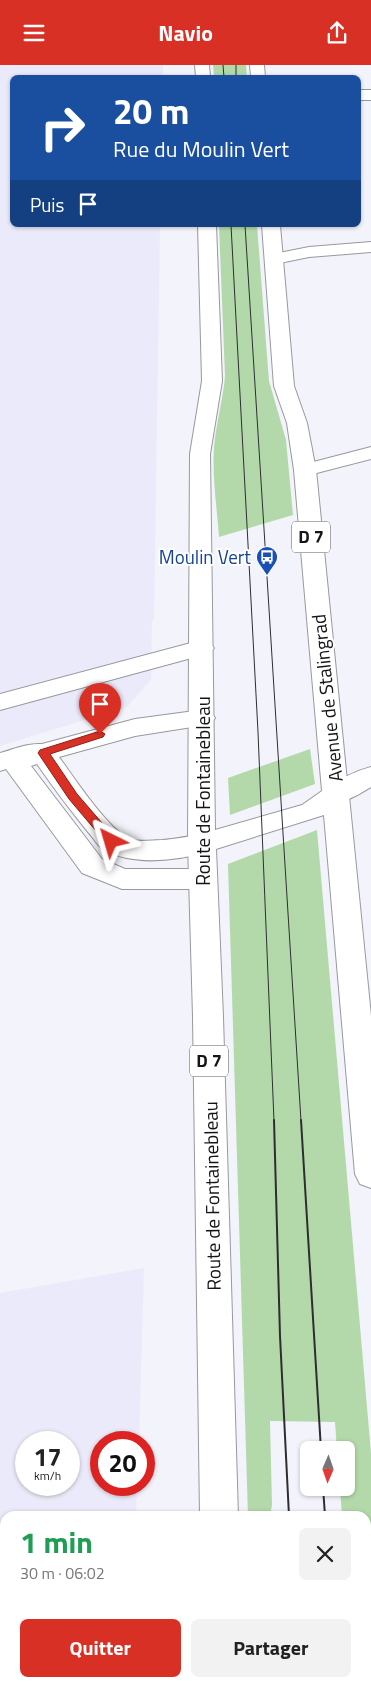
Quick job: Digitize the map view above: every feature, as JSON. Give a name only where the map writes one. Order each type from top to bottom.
[{"type":"main road","name":"Route de Fontainebleau","points":[[207,227],[212,381],[200,454],[202,843],[219,1511]]},
{"type":"main road","name":"Avenue de Stalingrad","points":[[272,227],[284,386],[297,423],[305,470],[337,794],[365,1041],[371,1174]]},
{"type":"main road","points":[[275,259],[309,252],[371,247]]},
{"type":"main road","points":[[305,470],[371,453]]},
{"type":"main road","points":[[0,701],[202,648]]},
{"type":"main road","points":[[202,718],[160,721],[100,734],[5,764],[92,866],[122,879],[203,879]]},
{"type":"main road","points":[[43,753],[73,796],[111,841],[130,850],[182,849],[311,811],[337,794],[371,776]]},
{"type":"shaded area","points":[[0,65],[163,65],[163,75],[10,75],[10,227],[160,227],[154,620],[152,621],[151,680],[127,707],[0,746]]},
{"type":"shaded area","points":[[144,1268],[139,1431],[90,1431],[90,1496],[137,1496],[136,1511],[0,1511],[0,1293]]},
{"type":"green space","points":[[213,65],[246,65],[247,75],[214,75]]},
{"type":"green space","points":[[219,227],[257,227],[269,381],[286,440],[293,515],[219,537],[214,459],[215,439],[225,376]]},
{"type":"green space","points":[[310,749],[315,784],[230,815],[228,778]]},
{"type":"green space","points":[[317,830],[371,1453],[371,1511],[342,1511],[341,1496],[355,1496],[355,1441],[336,1441],[335,1422],[270,1421],[271,1511],[248,1511],[228,864]]},
{"type":"tram line","points":[[223,65],[224,75]]},
{"type":"tram line","points":[[236,65],[236,75]]},
{"type":"tram line","points":[[231,227],[258,732],[274,1121]]},
{"type":"tram line","points":[[245,227],[301,1121]]},
{"type":"tram line","points":[[274,1120],[280,1336],[289,1511]]},
{"type":"tram line","points":[[301,1120],[320,1441]]},
{"type":"tram line","points":[[324,1496],[325,1511]]},
{"type":"place","name":"Moulin Vert","points":[[267,576]]},
{"type":"route","points":[[100,734],[43,753],[73,796],[111,841]]}]
